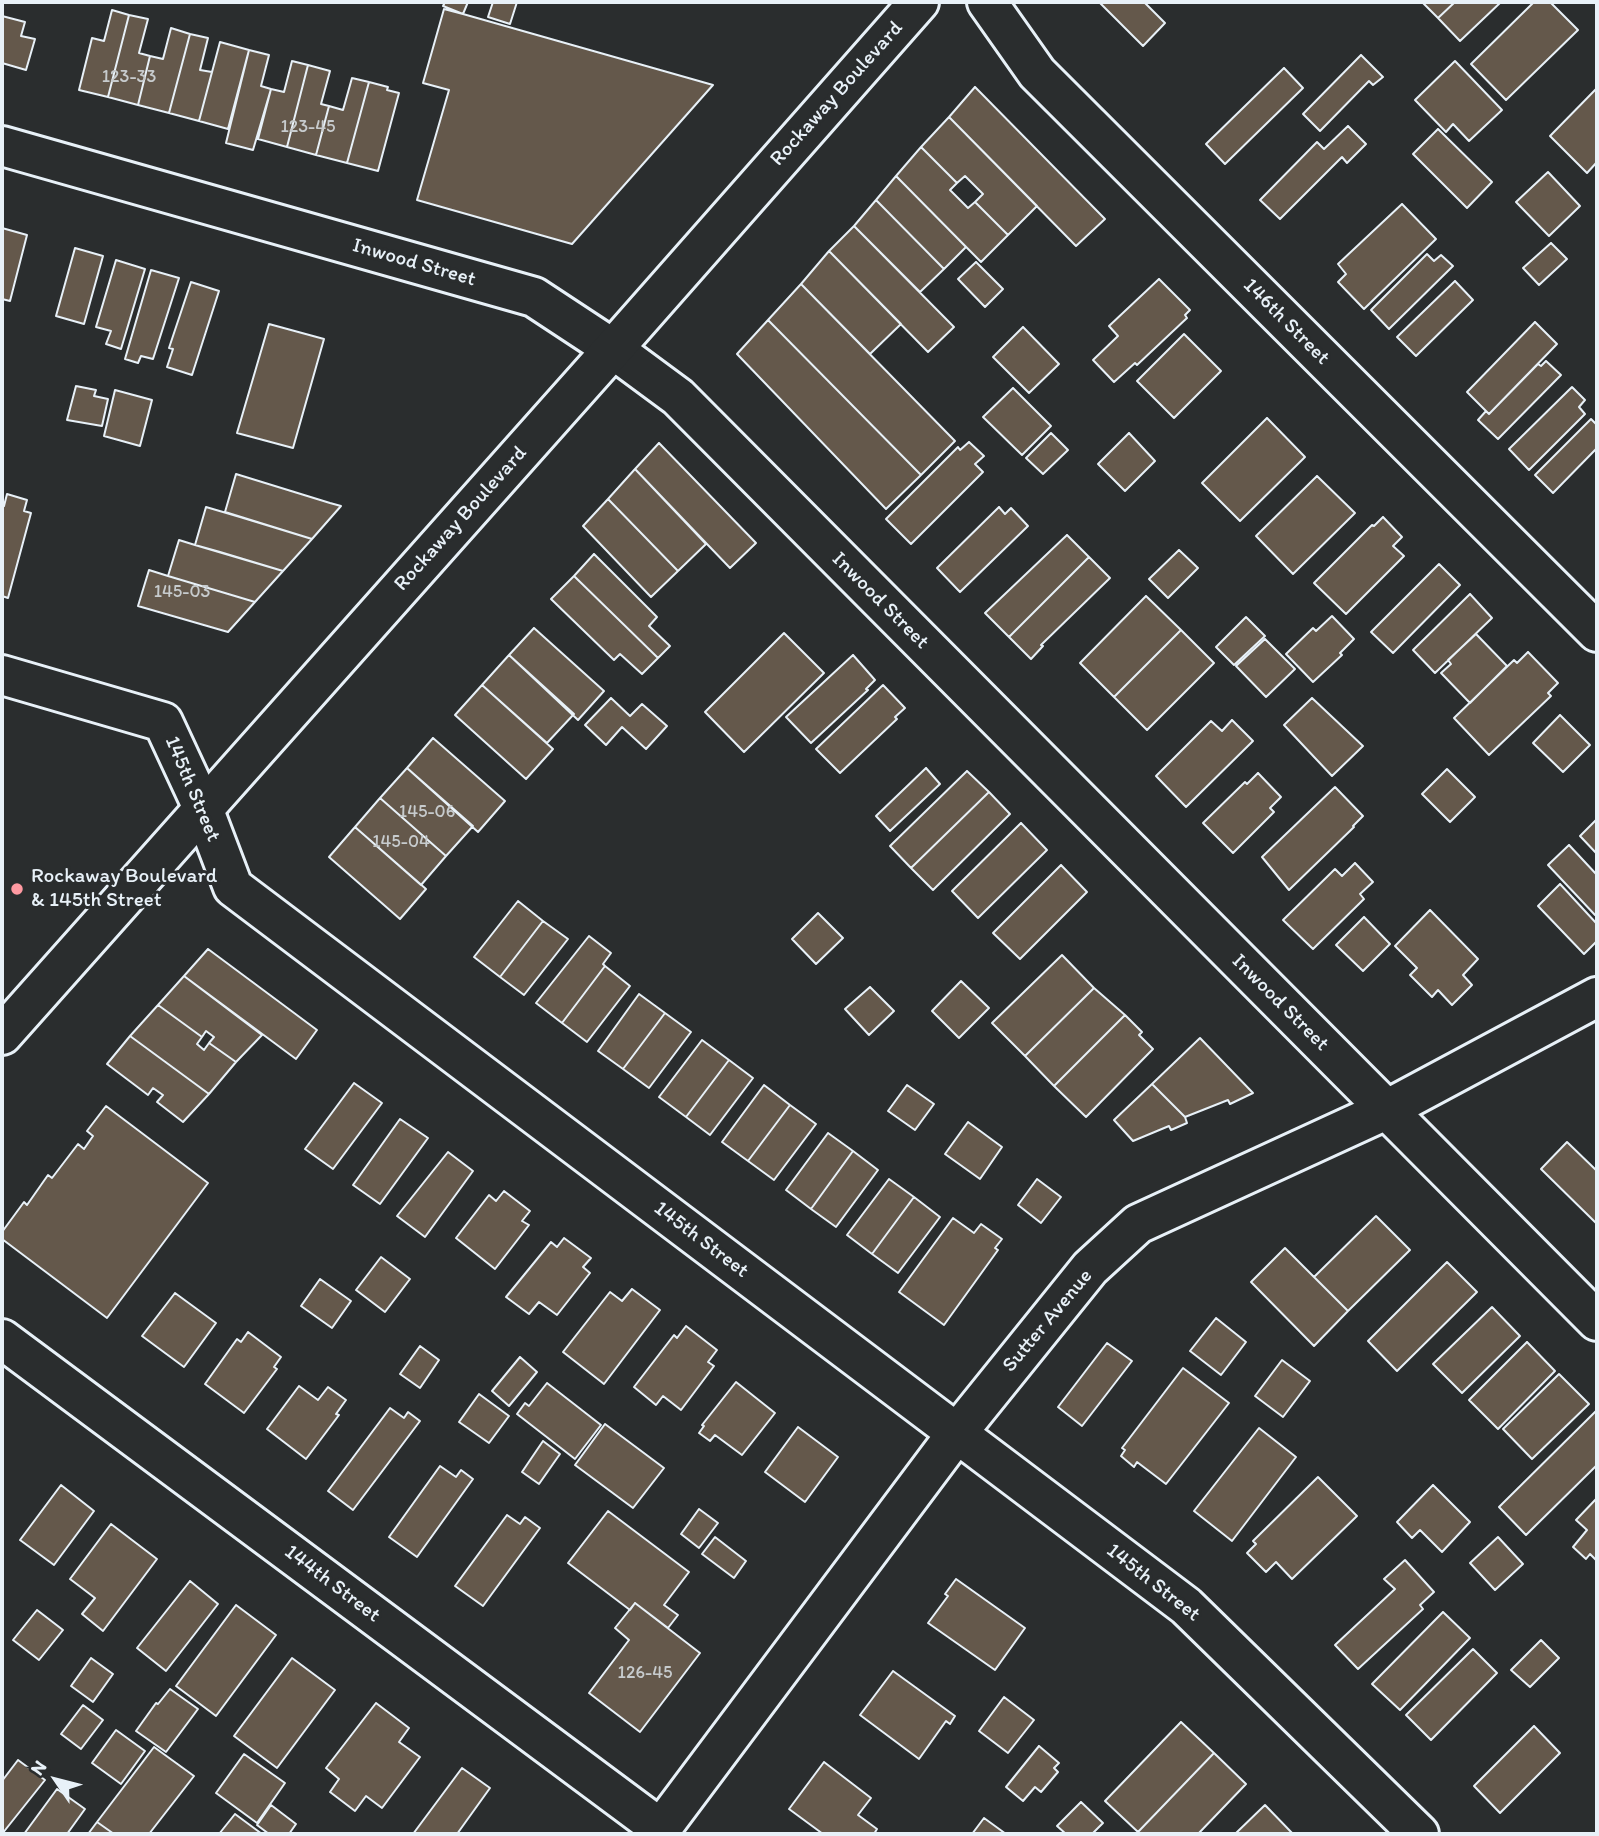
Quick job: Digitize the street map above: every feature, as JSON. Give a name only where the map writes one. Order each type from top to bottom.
[{"type":"street","name":"Rockaway Boulevard","points":[[2,1035],[919,2]]},
{"type":"street","name":"146th Street","points":[[987,2],[1037,73],[1597,632]]},
{"type":"street","name":"Inwood Street","points":[[2,146],[534,297],[613,349],[678,397],[1597,1321]]},
{"type":"street","name":"145th Street","points":[[2,676],[163,722],[203,808],[233,887],[1186,1606],[1413,1832]]},
{"type":"street","name":"Sutter Avenue","points":[[659,1832],[957,1433],[1090,1269],[1138,1224],[1386,1110],[1597,997]]},
{"type":"street","name":"144th Street","points":[[2,1339],[659,1832]]},
{"type":"building","points":[[445,2],[468,2],[463,14],[443,6]]},
{"type":"building","points":[[493,2],[517,2],[510,24],[488,17]]},
{"type":"building","points":[[1099,2],[1144,2],[1165,23],[1143,46]]},
{"type":"building","points":[[1422,2],[1455,2],[1438,18]]},
{"type":"building","points":[[1455,2],[1501,2],[1460,41],[1438,18]]},
{"type":"building","points":[[1534,2],[1550,2],[1578,30],[1506,100],[1471,64]]},
{"type":"building","points":[[444,9],[713,85],[572,244],[417,200],[449,90],[423,83]]},
{"type":"building","points":[[112,10],[129,15],[108,97],[79,90],[92,38],[104,41]]},
{"type":"building","points":[[129,15],[148,19],[139,53],[150,56],[138,105],[108,97]]},
{"type":"building","points":[[2,16],[25,22],[21,36],[35,39],[26,70],[2,63]]},
{"type":"building","points":[[171,28],[190,34],[169,113],[138,105],[150,56],[163,59]]},
{"type":"building","points":[[190,34],[208,38],[200,70],[212,72],[199,121],[169,113]]},
{"type":"building","points":[[220,42],[249,50],[228,129],[199,121]]},
{"type":"building","points":[[249,50],[269,55],[261,86],[271,89],[253,150],[226,143]]},
{"type":"building","points":[[1361,55],[1383,77],[1373,85],[1369,81],[1320,131],[1303,114]]},
{"type":"building","points":[[292,61],[308,65],[287,147],[258,139],[271,89],[284,92]]},
{"type":"building","points":[[1455,61],[1502,110],[1469,141],[1453,124],[1446,132],[1415,100]]},
{"type":"building","points":[[308,65],[330,71],[321,104],[329,106],[316,155],[287,147]]},
{"type":"building","points":[[1284,68],[1303,88],[1225,164],[1206,144]]},
{"type":"building","points":[[352,78],[369,82],[347,163],[316,155],[329,106],[343,110]]},
{"type":"building","points":[[369,82],[399,93],[378,171],[347,163]]},
{"type":"building","points":[[975,87],[1105,219],[1076,246],[949,117]]},
{"type":"building","points":[[1597,88],[1597,162],[1587,173],[1550,136]]},
{"type":"building","points":[[949,117],[1037,206],[1008,235],[975,202],[983,194],[965,176],[957,183],[921,147]]},
{"type":"building","points":[[1348,126],[1366,144],[1347,163],[1342,157],[1280,219],[1260,200],[1317,142],[1324,149]]},
{"type":"building","points":[[1438,129],[1492,182],[1467,208],[1413,154]]},
{"type":"building","points":[[921,147],[957,183],[950,190],[968,208],[975,202],[1008,235],[981,262],[896,176]]},
{"type":"building","points":[[1548,172],[1580,206],[1549,236],[1516,202]]},
{"type":"building","points":[[896,176],[966,247],[944,269],[876,200]]},
{"type":"building","points":[[876,200],[944,269],[920,292],[854,226]]},
{"type":"building","points":[[1402,204],[1436,239],[1364,309],[1338,282],[1346,274],[1338,264]]},
{"type":"building","points":[[854,226],[954,327],[928,352],[829,251]]},
{"type":"building","points":[[2,228],[27,235],[10,301],[2,299]]},
{"type":"building","points":[[1551,243],[1567,259],[1539,285],[1523,268]]},
{"type":"building","points":[[75,248],[103,256],[84,324],[56,316]]},
{"type":"building","points":[[829,251],[901,324],[870,354],[801,284]]},
{"type":"building","points":[[1427,254],[1434,261],[1441,255],[1453,266],[1389,329],[1371,310]]},
{"type":"building","points":[[116,260],[145,269],[121,349],[106,344],[111,331],[96,327]]},
{"type":"building","points":[[976,262],[1003,289],[985,307],[958,279]]},
{"type":"building","points":[[151,270],[179,278],[153,359],[141,356],[138,363],[125,359]]},
{"type":"building","points":[[1159,279],[1190,310],[1185,315],[1187,318],[1137,365],[1135,363],[1114,382],[1093,360],[1118,336],[1109,326]]},
{"type":"building","points":[[1455,281],[1473,300],[1416,356],[1397,337]]},
{"type":"building","points":[[191,282],[219,291],[192,375],[167,367],[173,349],[169,348]]},
{"type":"building","points":[[801,284],[955,441],[921,475],[768,320]]},
{"type":"building","points":[[768,320],[921,475],[886,509],[737,354]]},
{"type":"building","points":[[1535,322],[1557,344],[1489,414],[1467,392]]},
{"type":"building","points":[[269,324],[324,339],[293,448],[237,433]]},
{"type":"building","points":[[1023,327],[1059,364],[1029,393],[993,357]]},
{"type":"building","points":[[1184,334],[1221,371],[1174,418],[1137,381]]},
{"type":"building","points":[[1546,361],[1561,375],[1498,439],[1478,420],[1486,411],[1489,414],[1538,364],[1541,366]]},
{"type":"building","points":[[76,386],[96,390],[94,396],[108,399],[102,426],[67,420]]},
{"type":"building","points":[[1572,387],[1585,400],[1579,407],[1585,414],[1529,470],[1509,449]]},
{"type":"building","points":[[1013,388],[1051,426],[1022,455],[983,417]]},
{"type":"building","points":[[115,390],[152,400],[140,446],[104,436]]},
{"type":"building","points":[[1267,418],[1305,457],[1240,521],[1202,483]]},
{"type":"building","points":[[1591,419],[1597,425],[1597,448],[1553,493],[1535,475]]},
{"type":"building","points":[[1051,433],[1068,450],[1043,474],[1026,458]]},
{"type":"building","points":[[1129,433],[1155,461],[1125,491],[1098,464]]},
{"type":"building","points":[[969,442],[984,456],[975,464],[983,472],[911,544],[886,519],[958,447],[960,450]]},
{"type":"building","points":[[659,443],[756,543],[730,568],[635,469]]},
{"type":"building","points":[[635,469],[706,544],[678,571],[608,499]]},
{"type":"building","points":[[236,474],[341,506],[312,539],[225,512]]},
{"type":"building","points":[[1317,476],[1355,513],[1293,574],[1256,536]]},
{"type":"building","points":[[7,494],[27,500],[24,511],[31,513],[8,598],[2,596],[2,507]]},
{"type":"building","points":[[608,499],[678,571],[651,597],[583,526]]},
{"type":"building","points":[[206,507],[312,539],[283,571],[195,545]]},
{"type":"building","points":[[999,507],[1005,514],[1011,508],[1028,526],[960,592],[937,568]]},
{"type":"building","points":[[1383,517],[1402,537],[1393,546],[1404,556],[1346,614],[1314,583]]},
{"type":"building","points":[[1067,535],[1089,557],[1009,637],[985,613]]},
{"type":"building","points":[[179,540],[283,571],[255,602],[168,576]]},
{"type":"building","points":[[1179,550],[1198,568],[1168,598],[1149,579]]},
{"type":"building","points":[[594,554],[657,617],[649,626],[670,646],[658,658],[574,576]]},
{"type":"building","points":[[1089,557],[1110,578],[1041,645],[1043,646],[1031,659],[1009,637]]},
{"type":"building","points":[[1439,564],[1460,585],[1393,653],[1371,632]]},
{"type":"building","points":[[149,570],[255,602],[228,632],[138,606]]},
{"type":"building","points":[[574,576],[658,658],[642,674],[620,654],[614,660],[551,599]]},
{"type":"building","points":[[1470,594],[1492,618],[1435,673],[1413,650]]},
{"type":"building","points":[[1146,596],[1181,630],[1114,697],[1080,663]]},
{"type":"building","points":[[1332,616],[1354,639],[1340,653],[1342,655],[1313,682],[1286,654],[1313,628],[1316,631]]},
{"type":"building","points":[[1246,617],[1265,636],[1234,665],[1216,647]]},
{"type":"building","points":[[534,628],[604,691],[578,720],[509,655]]},
{"type":"building","points":[[1181,630],[1214,663],[1147,730],[1114,697]]},
{"type":"building","points":[[784,633],[824,673],[744,752],[705,712]]},
{"type":"building","points":[[1476,634],[1507,666],[1470,703],[1441,673],[1451,664],[1448,660]]},
{"type":"building","points":[[1265,639],[1295,669],[1266,697],[1236,666]]},
{"type":"building","points":[[1528,652],[1558,683],[1548,693],[1551,696],[1489,755],[1454,718],[1514,660],[1517,663]]},
{"type":"building","points":[[509,655],[574,714],[547,743],[482,685]]},
{"type":"building","points":[[853,655],[875,680],[866,689],[868,690],[811,743],[786,717]]},
{"type":"building","points":[[482,685],[553,749],[526,779],[455,715]]},
{"type":"building","points":[[883,685],[905,708],[895,717],[897,719],[840,773],[816,749]]},
{"type":"building","points":[[611,698],[630,716],[642,704],[667,726],[646,749],[622,727],[606,745],[585,725]]},
{"type":"building","points":[[1312,698],[1363,746],[1332,776],[1284,725]]},
{"type":"building","points":[[1560,715],[1590,745],[1563,772],[1533,743]]},
{"type":"building","points":[[1232,720],[1253,741],[1186,807],[1156,776],[1211,721],[1222,731]]},
{"type":"building","points":[[433,738],[505,801],[478,832],[407,768]]},
{"type":"building","points":[[407,768],[473,826],[446,856],[380,798]]},
{"type":"building","points":[[926,768],[940,784],[890,831],[876,816]]},
{"type":"building","points":[[1447,769],[1475,797],[1450,822],[1422,794]]},
{"type":"building","points":[[967,771],[989,792],[911,868],[890,846]]},
{"type":"building","points":[[1258,773],[1281,797],[1270,808],[1274,812],[1233,853],[1203,823]]},
{"type":"building","points":[[1335,787],[1363,816],[1289,890],[1262,857]]},
{"type":"building","points":[[989,792],[1010,814],[933,890],[911,868]]},
{"type":"building","points":[[380,798],[446,856],[421,885],[355,827]]},
{"type":"building","points":[[1597,819],[1597,854],[1580,836]]},
{"type":"building","points":[[1021,823],[1047,850],[978,918],[952,891]]},
{"type":"building","points":[[355,827],[426,889],[400,919],[329,857]]},
{"type":"building","points":[[1569,845],[1597,875],[1595,915],[1548,865]]},
{"type":"building","points":[[1355,863],[1373,882],[1360,894],[1364,899],[1313,949],[1283,920],[1335,869],[1342,876]]},
{"type":"building","points":[[1061,865],[1087,892],[1020,959],[993,933]]},
{"type":"building","points":[[1560,884],[1597,924],[1597,941],[1584,954],[1538,906]]},
{"type":"building","points":[[518,901],[543,921],[500,977],[474,957]]},
{"type":"building","points":[[1430,910],[1478,959],[1463,975],[1472,985],[1452,1005],[1438,990],[1432,997],[1410,975],[1417,968],[1395,946]]},
{"type":"building","points":[[818,913],[843,938],[816,964],[792,939]]},
{"type":"building","points":[[1364,917],[1390,944],[1363,971],[1336,945]]},
{"type":"building","points":[[543,921],[568,939],[524,995],[500,977]]},
{"type":"building","points":[[589,936],[611,953],[603,964],[605,966],[562,1023],[536,1003]]},
{"type":"building","points":[[208,949],[317,1030],[296,1059],[184,976]]},
{"type":"building","points":[[1062,955],[1094,988],[1025,1056],[992,1023]]},
{"type":"building","points":[[605,966],[630,986],[587,1042],[562,1023]]},
{"type":"building","points":[[184,976],[262,1035],[236,1062],[209,1043],[214,1037],[206,1031],[202,1037],[158,1005]]},
{"type":"building","points":[[961,981],[989,1008],[959,1038],[932,1011]]},
{"type":"building","points":[[870,987],[894,1011],[869,1035],[845,1009]]},
{"type":"building","points":[[1094,988],[1125,1015],[1054,1086],[1025,1056]]},
{"type":"building","points":[[639,994],[665,1013],[623,1069],[598,1051]]},
{"type":"building","points":[[158,1005],[202,1037],[197,1044],[204,1050],[209,1043],[236,1062],[209,1094],[130,1036]]},
{"type":"building","points":[[665,1013],[691,1032],[649,1088],[623,1069]]},
{"type":"building","points":[[1125,1015],[1142,1032],[1139,1035],[1153,1049],[1086,1117],[1054,1086]]},
{"type":"building","points":[[130,1036],[209,1094],[183,1122],[157,1102],[163,1095],[153,1088],[148,1095],[107,1064]]},
{"type":"building","points":[[1200,1038],[1253,1093],[1230,1104],[1228,1100],[1185,1117],[1152,1084]]},
{"type":"building","points":[[702,1040],[729,1060],[686,1117],[659,1097]]},
{"type":"building","points":[[729,1060],[753,1078],[710,1135],[686,1117]]},
{"type":"building","points":[[354,1083],[382,1103],[333,1169],[305,1149]]},
{"type":"building","points":[[1152,1084],[1185,1117],[1187,1123],[1171,1130],[1169,1126],[1133,1141],[1114,1120]]},
{"type":"building","points":[[764,1085],[790,1105],[748,1161],[722,1142]]},
{"type":"building","points":[[907,1085],[934,1104],[915,1130],[888,1111]]},
{"type":"building","points":[[790,1105],[816,1124],[774,1180],[748,1161]]},
{"type":"building","points":[[106,1106],[208,1183],[107,1318],[2,1239],[2,1232],[24,1202],[27,1205],[48,1175],[52,1178],[78,1144],[84,1149],[93,1136],[87,1131]]},
{"type":"building","points":[[400,1119],[428,1138],[380,1204],[353,1185]]},
{"type":"building","points":[[968,1122],[1002,1147],[980,1179],[945,1154]]},
{"type":"building","points":[[828,1133],[853,1151],[811,1209],[786,1190]]},
{"type":"building","points":[[1567,1142],[1597,1171],[1597,1224],[1541,1169]]},
{"type":"building","points":[[853,1151],[878,1170],[836,1227],[811,1209]]},
{"type":"building","points":[[448,1152],[473,1171],[425,1237],[397,1216]]},
{"type":"building","points":[[889,1179],[914,1197],[872,1254],[847,1235]]},
{"type":"building","points":[[1037,1179],[1061,1197],[1041,1223],[1018,1205]]},
{"type":"building","points":[[504,1191],[530,1211],[522,1221],[529,1225],[495,1269],[456,1238],[489,1195],[496,1201]]},
{"type":"building","points":[[914,1197],[940,1217],[898,1273],[872,1254]]},
{"type":"building","points":[[1376,1216],[1410,1250],[1348,1311],[1314,1277]]},
{"type":"building","points":[[953,1218],[974,1233],[981,1224],[1002,1239],[995,1248],[998,1250],[944,1325],[899,1292]]},
{"type":"building","points":[[564,1238],[591,1258],[583,1267],[590,1273],[557,1315],[539,1302],[529,1314],[506,1297],[551,1242],[557,1247]]},
{"type":"building","points":[[1285,1248],[1348,1311],[1314,1346],[1251,1282]]},
{"type":"building","points":[[381,1257],[410,1279],[385,1312],[356,1290]]},
{"type":"building","points":[[1447,1262],[1477,1292],[1397,1371],[1368,1341]]},
{"type":"building","points":[[320,1279],[351,1301],[332,1328],[301,1306]]},
{"type":"building","points":[[632,1289],[660,1310],[604,1384],[563,1352],[610,1292],[622,1301]]},
{"type":"building","points":[[175,1293],[216,1323],[184,1367],[142,1336]]},
{"type":"building","points":[[1492,1307],[1520,1336],[1462,1393],[1433,1364]]},
{"type":"building","points":[[1216,1318],[1246,1342],[1221,1375],[1190,1351]]},
{"type":"building","points":[[686,1326],[717,1350],[708,1362],[714,1366],[681,1410],[663,1396],[656,1405],[634,1387],[674,1335],[677,1338]]},
{"type":"building","points":[[248,1332],[281,1357],[274,1367],[277,1369],[244,1413],[205,1384],[237,1339],[241,1342]]},
{"type":"building","points":[[1527,1342],[1555,1371],[1498,1429],[1469,1400]]},
{"type":"building","points":[[1107,1343],[1132,1361],[1082,1426],[1058,1407]]},
{"type":"building","points":[[420,1346],[439,1360],[420,1388],[400,1374]]},
{"type":"building","points":[[520,1357],[537,1372],[509,1406],[492,1391]]},
{"type":"building","points":[[1282,1360],[1310,1381],[1283,1417],[1255,1396]]},
{"type":"building","points":[[1183,1368],[1229,1403],[1166,1484],[1137,1462],[1134,1467],[1121,1456],[1125,1450],[1122,1448]]},
{"type":"building","points":[[1559,1374],[1589,1404],[1532,1459],[1503,1429]]},
{"type":"building","points":[[736,1382],[775,1413],[742,1455],[715,1435],[710,1441],[699,1433],[704,1426],[702,1425]]},
{"type":"building","points":[[547,1383],[601,1425],[575,1459],[517,1414],[525,1403],[529,1406]]},
{"type":"building","points":[[299,1386],[318,1400],[328,1387],[346,1400],[336,1414],[339,1415],[306,1459],[267,1429]]},
{"type":"building","points":[[479,1394],[509,1416],[489,1443],[459,1422]]},
{"type":"building","points":[[390,1408],[404,1418],[408,1412],[420,1421],[353,1510],[328,1491]]},
{"type":"building","points":[[1596,1411],[1597,1465],[1526,1535],[1499,1507]]},
{"type":"building","points":[[605,1424],[664,1468],[633,1508],[575,1465]]},
{"type":"building","points":[[798,1427],[838,1457],[805,1502],[765,1472]]},
{"type":"building","points":[[1259,1428],[1296,1457],[1232,1541],[1194,1511]]},
{"type":"building","points":[[543,1441],[560,1454],[539,1484],[522,1472]]},
{"type":"building","points":[[440,1466],[456,1477],[461,1470],[473,1479],[417,1557],[389,1537]]},
{"type":"building","points":[[1318,1477],[1357,1516],[1292,1579],[1276,1562],[1266,1572],[1247,1553],[1256,1544],[1253,1541]]},
{"type":"building","points":[[61,1485],[94,1511],[54,1565],[20,1540]]},
{"type":"building","points":[[1433,1485],[1470,1522],[1442,1552],[1420,1530],[1412,1538],[1397,1522]]},
{"type":"building","points":[[1597,1498],[1597,1561],[1590,1554],[1586,1559],[1573,1547],[1587,1530],[1576,1520]]},
{"type":"building","points":[[699,1509],[718,1523],[699,1548],[681,1534]]},
{"type":"building","points":[[608,1511],[689,1572],[664,1605],[678,1615],[668,1628],[635,1603],[630,1610],[568,1563]]},
{"type":"building","points":[[507,1515],[520,1524],[525,1517],[540,1528],[483,1606],[455,1586]]},
{"type":"building","points":[[111,1524],[157,1559],[103,1631],[82,1614],[95,1598],[70,1579]]},
{"type":"building","points":[[715,1537],[746,1561],[734,1578],[702,1554]]},
{"type":"building","points":[[1498,1537],[1523,1564],[1495,1590],[1470,1563]]},
{"type":"building","points":[[1405,1560],[1434,1592],[1420,1605],[1423,1609],[1358,1669],[1335,1645],[1395,1589],[1384,1579]]},
{"type":"building","points":[[956,1579],[1025,1628],[995,1670],[928,1623],[948,1596],[945,1594]]},
{"type":"building","points":[[190,1581],[218,1604],[166,1671],[137,1648]]},
{"type":"building","points":[[635,1603],[700,1653],[640,1732],[589,1693],[629,1640],[615,1628]]},
{"type":"building","points":[[236,1605],[276,1635],[216,1716],[176,1686]]},
{"type":"building","points":[[37,1610],[63,1630],[39,1660],[13,1640]]},
{"type":"building","points":[[1443,1612],[1470,1638],[1400,1710],[1372,1684]]},
{"type":"building","points":[[1541,1640],[1559,1658],[1530,1687],[1511,1670]]},
{"type":"building","points":[[1473,1649],[1497,1673],[1431,1740],[1406,1715]]},
{"type":"building","points":[[91,1658],[113,1674],[93,1702],[71,1686]]},
{"type":"building","points":[[292,1658],[335,1690],[277,1768],[234,1736]]},
{"type":"building","points":[[893,1671],[955,1716],[950,1724],[946,1721],[919,1759],[860,1715]]},
{"type":"building","points":[[170,1689],[198,1709],[166,1752],[136,1731]]},
{"type":"building","points":[[1004,1697],[1034,1720],[1008,1753],[979,1731]]},
{"type":"building","points":[[376,1703],[409,1728],[399,1742],[420,1757],[382,1808],[366,1796],[355,1811],[330,1792],[339,1779],[326,1768]]},
{"type":"building","points":[[83,1705],[103,1720],[81,1749],[61,1734]]},
{"type":"building","points":[[1181,1722],[1214,1753],[1138,1832],[1105,1801]]},
{"type":"building","points":[[1534,1726],[1560,1753],[1500,1813],[1474,1786]]},
{"type":"building","points":[[116,1730],[145,1751],[121,1784],[92,1763]]},
{"type":"building","points":[[1039,1746],[1059,1763],[1054,1768],[1058,1772],[1041,1792],[1035,1787],[1023,1801],[1006,1787]]},
{"type":"building","points":[[154,1747],[194,1776],[149,1834],[114,1834],[97,1822]]},
{"type":"building","points":[[1214,1753],[1246,1784],[1198,1834],[1140,1834],[1138,1832]]},
{"type":"building","points":[[244,1754],[285,1783],[257,1823],[216,1793]]},
{"type":"building","points":[[18,1760],[45,1780],[2,1834],[2,1781]]},
{"type":"building","points":[[824,1762],[871,1798],[858,1815],[877,1829],[874,1834],[823,1834],[789,1809]]},
{"type":"building","points":[[462,1768],[490,1788],[457,1834],[413,1834]]},
{"type":"building","points":[[57,1789],[85,1809],[67,1834],[24,1834]]},
{"type":"building","points":[[1081,1802],[1103,1823],[1092,1834],[1066,1834],[1057,1826]]},
{"type":"building","points":[[271,1805],[296,1824],[289,1834],[269,1834],[257,1825]]},
{"type":"building","points":[[1265,1805],[1293,1834],[1235,1834]]},
{"type":"building","points":[[235,1814],[262,1834],[219,1834]]},
{"type":"building","points":[[984,1818],[1006,1834],[972,1834]]},
{"type":"building","points":[[97,1822],[114,1834],[88,1834]]},
{"type":"place","name":"Rockaway Boulevard & 145th Street","points":[[17,889]]}]
